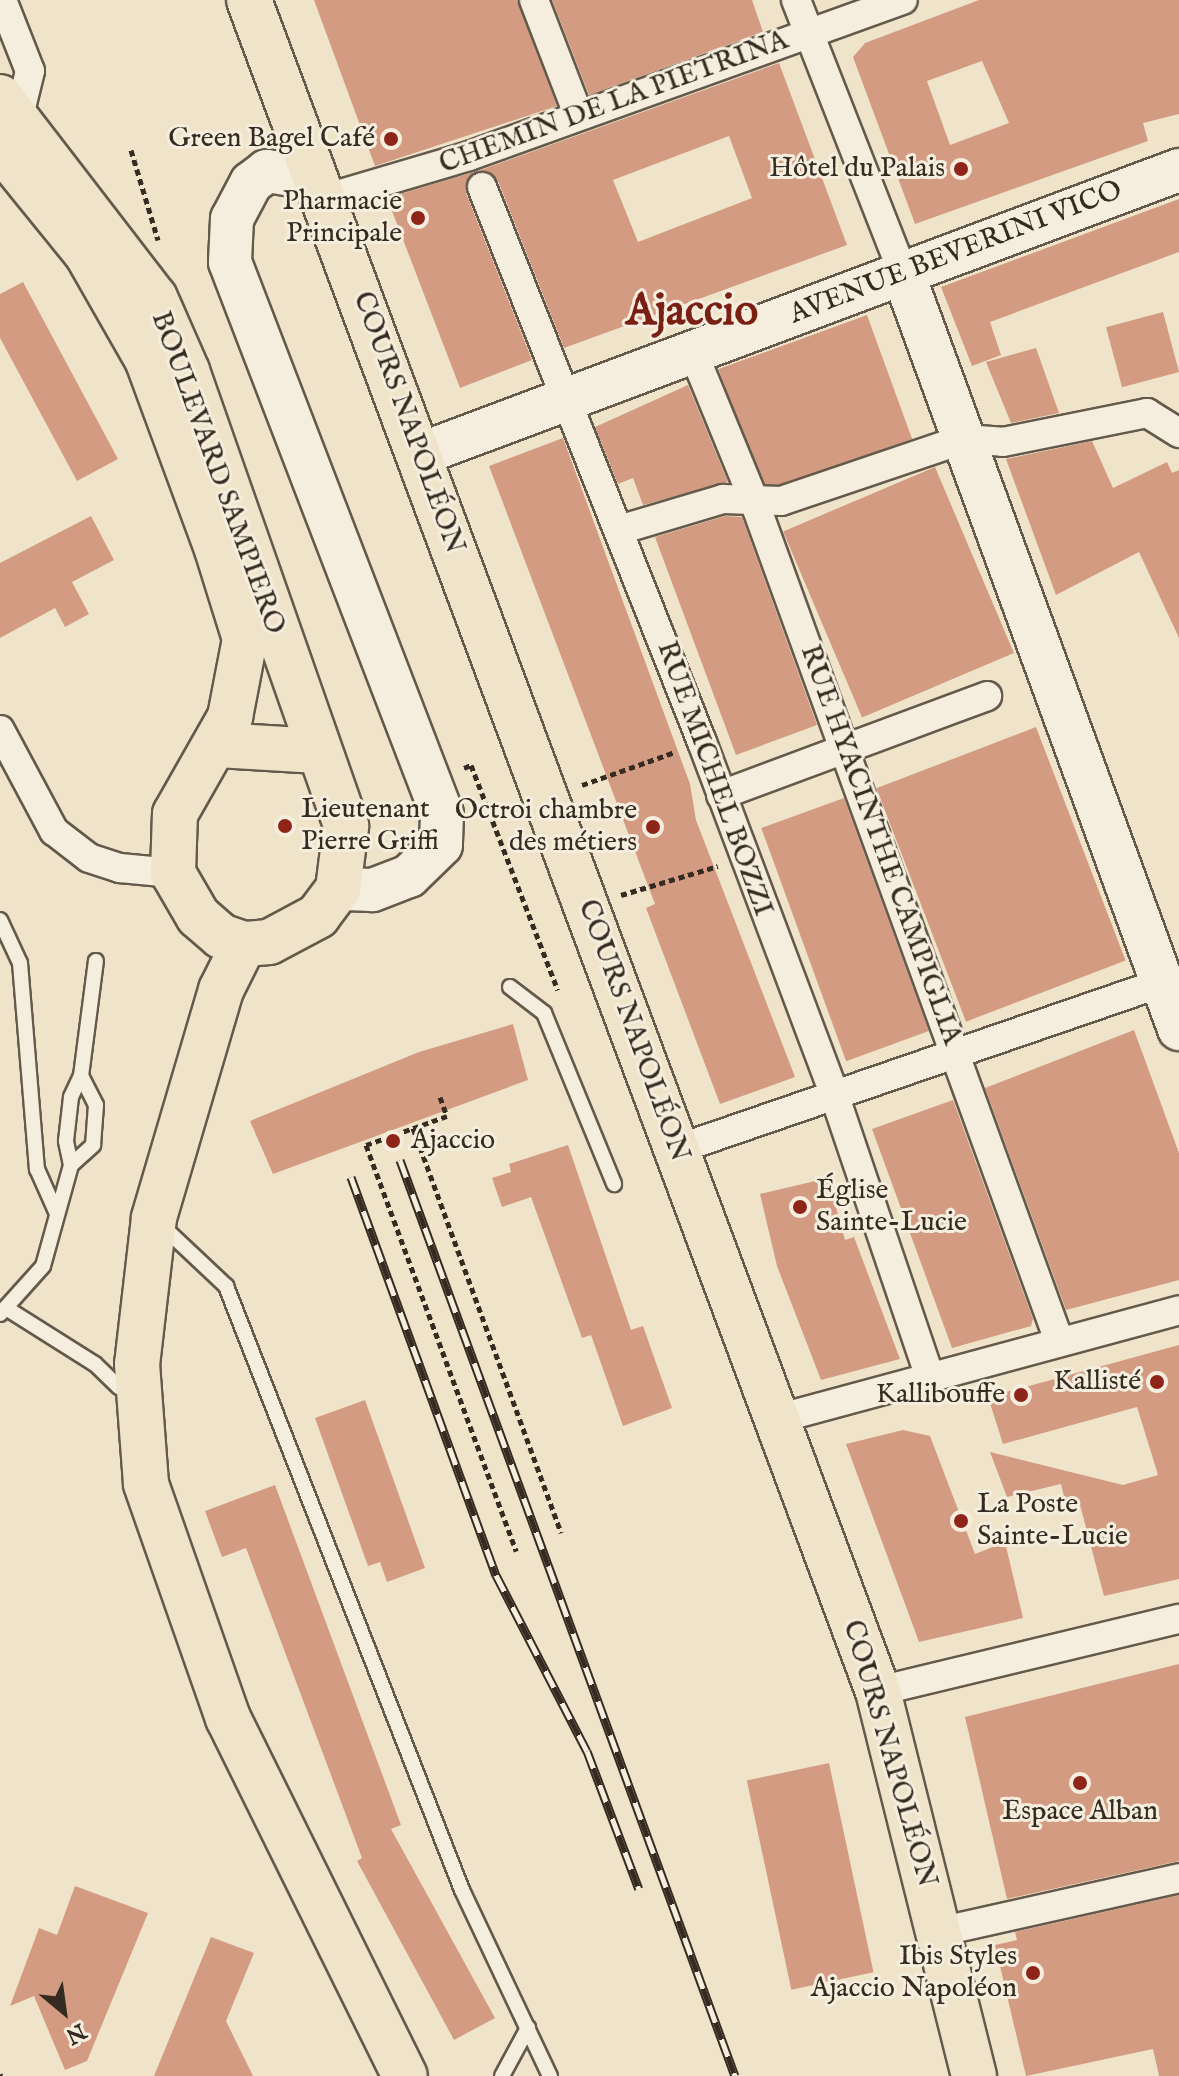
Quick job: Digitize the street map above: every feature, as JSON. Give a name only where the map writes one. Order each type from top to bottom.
[{"type":"main road","name":"COURS NAPOLÉON","points":[[249,0],[780,1418],[878,1691],[974,2076]]},
{"type":"main road","name":"BOULEVARD SAMPIERO","points":[[6,121],[135,269],[187,371],[318,751]]},
{"type":"main road","name":"BOULEVARD SAMPIERO","points":[[6,121],[148,361],[217,549],[245,639],[235,699],[218,745]]},
{"type":"main road","name":"AVENUE BEVERINI VICO","points":[[418,455],[1179,170]]},
{"type":"main road","points":[[320,189],[267,171],[251,183],[232,219],[230,262],[442,814],[441,845],[409,876],[372,890],[338,889]]},
{"type":"main road","points":[[903,273],[1179,1029]]},
{"type":"main road","points":[[218,745],[318,751],[346,826],[338,889],[296,932],[244,944],[198,916],[173,873],[175,814],[218,745]]},
{"type":"main road","points":[[244,944],[221,990],[154,1218],[129,1384],[146,1484],[228,1718],[405,2076]]},
{"type":"street","points":[[2,0],[30,71],[28,99],[6,121]]},
{"type":"street","points":[[534,0],[578,114]]},
{"type":"street","points":[[796,0],[903,273]]},
{"type":"street","name":"CHEMIN DE LA PIETRINA","points":[[320,189],[469,156],[578,114],[903,0]]},
{"type":"street","name":"RUE MICHEL BOZZI","points":[[482,187],[563,401],[619,530],[702,742],[742,859],[833,1091],[930,1377]]},
{"type":"street","name":"RUE HYACINTHE CAMPIGLIA","points":[[693,352],[754,501],[1059,1341]]},
{"type":"street","points":[[619,530],[708,502],[781,501],[964,439],[1003,442],[1147,413],[1179,433]]},
{"type":"street","points":[[721,795],[987,696]]},
{"type":"street","points":[[0,730],[54,831],[89,858],[173,873]]},
{"type":"street","points":[[678,1149],[833,1091],[956,1057],[1161,983]]},
{"type":"street","points":[[780,1418],[1179,1310]]},
{"type":"street","points":[[878,1691],[1179,1619]]},
{"type":"street","points":[[938,1932],[1179,1878]]},
{"type":"lane","points":[[0,920],[20,963],[37,1169],[57,1214]]},
{"type":"lane","points":[[96,961],[81,1076],[71,1097],[71,1165],[43,1266],[3,1311],[129,1384]]},
{"type":"lane","points":[[510,987],[544,1013],[614,1184]]},
{"type":"lane","points":[[71,1165],[93,1145],[96,1105],[81,1076]]},
{"type":"lane","points":[[154,1218],[226,1286],[462,1890],[550,2076]]},
{"type":"lane","points":[[502,2076],[528,2028]]},
{"type":"path","points":[[131,150],[161,236],[135,269]]},
{"type":"path","points":[[546,798],[702,742]]},
{"type":"path","points":[[429,780],[471,765],[552,976]]},
{"type":"path","points":[[587,905],[742,859]]},
{"type":"path","points":[[440,1097],[447,1116],[366,1145],[516,1551]]},
{"type":"path","points":[[413,1128],[561,1533]]},
{"type":"building","points":[[314,0],[517,0],[557,106],[375,166]]},
{"type":"building","points":[[552,0],[752,0],[763,32],[589,95]]},
{"type":"building","points":[[979,0],[1179,0],[1179,114],[1143,123],[1148,141],[915,224],[853,57],[865,43]],"holes":[[[982,61],[1009,123],[950,145],[927,81]]]},
{"type":"building","points":[[779,63],[847,245],[564,348],[498,181],[478,171]],"holes":[[[729,136],[752,198],[638,242],[613,180]]]},
{"type":"building","points":[[474,172],[466,193],[532,360],[460,388],[387,198]]},
{"type":"building","points":[[1179,199],[1179,252],[990,322],[1001,355],[972,366],[941,287]]},
{"type":"building","points":[[23,282],[118,459],[77,481],[0,338],[0,294]]},
{"type":"building","points":[[1163,312],[1179,372],[1122,387],[1106,327]]},
{"type":"building","points":[[867,315],[912,439],[764,493],[719,369]]},
{"type":"building","points":[[1036,348],[1059,413],[1011,423],[986,362]]},
{"type":"building","points":[[688,385],[728,482],[643,505],[633,478],[618,484],[595,427]]},
{"type":"building","points":[[563,438],[690,784],[696,820],[795,1077],[720,1104],[646,908],[655,904],[489,466]]},
{"type":"building","points":[[1092,441],[1113,488],[1167,462],[1172,473],[1179,470],[1179,638],[1139,552],[1056,595],[1006,459]]},
{"type":"building","points":[[935,467],[1014,653],[862,717],[783,531]]},
{"type":"building","points":[[91,516],[114,560],[72,582],[89,614],[65,627],[55,608],[0,638],[0,563]]},
{"type":"building","points":[[725,516],[742,517],[817,725],[736,755],[655,537]]},
{"type":"building","points":[[1036,727],[1126,960],[966,1022],[876,788]]},
{"type":"building","points":[[844,798],[929,1031],[846,1061],[761,828]]},
{"type":"building","points":[[513,1024],[528,1080],[273,1174],[250,1121],[419,1052]]},
{"type":"building","points":[[1134,1030],[1179,1153],[1179,1280],[1066,1310],[985,1088]]},
{"type":"building","points":[[953,1100],[1033,1319],[1031,1326],[952,1348],[872,1129]]},
{"type":"building","points":[[568,1145],[631,1330],[643,1326],[672,1408],[623,1426],[591,1335],[582,1338],[531,1197],[502,1207],[492,1178],[511,1172],[509,1164]]},
{"type":"building","points":[[828,1178],[845,1240],[854,1237],[900,1359],[821,1380],[777,1266],[760,1194]]},
{"type":"building","points":[[1179,1345],[1179,1579],[1104,1596],[1079,1501],[1066,1505],[1061,1484],[1007,1497],[990,1452],[1123,1485],[1158,1475],[1137,1407],[1003,1444],[988,1397]]},
{"type":"building","points":[[365,1400],[425,1568],[387,1582],[380,1562],[368,1566],[315,1418]]},
{"type":"building","points":[[903,1430],[930,1436],[975,1554],[1005,1542],[1023,1618],[919,1642],[846,1444]]},
{"type":"building","points":[[275,1485],[401,1825],[391,1829],[495,2018],[454,2040],[357,1861],[362,1858],[246,1548],[222,1557],[205,1511]]},
{"type":"building","name":"Espace Alban","points":[[1179,1664],[1179,1861],[1007,1899],[965,1717]]},
{"type":"building","points":[[829,1763],[873,1972],[791,1990],[747,1780]]},
{"type":"building","points":[[75,1886],[148,1913],[87,2061],[65,2070],[34,1996],[10,2006],[39,1928],[57,1935]]},
{"type":"building","points":[[1179,1895],[1179,2076],[1159,2076],[1153,2049],[1026,2076],[995,1945],[1017,1940],[1015,1932]]},
{"type":"building","points":[[211,1937],[254,1953],[226,2021],[253,2076],[154,2076]]},
{"type":"railway","points":[[400,1160],[735,2076]]},
{"type":"railway","points":[[351,1177],[496,1575],[587,1751],[639,1889]]},
{"type":"place","name":"Green Bagel Café","points":[[391,139]]},
{"type":"place","name":"Hôtel du Palais","points":[[961,169]]},
{"type":"place","name":"Pharmacie Principale","points":[[418,218]]},
{"type":"place","name":"Lieutenant Pierre Griffi","points":[[285,826]]},
{"type":"place","name":"Octroi chambre des métiers","points":[[653,827]]},
{"type":"place","name":"Ajaccio","points":[[393,1141]]},
{"type":"place","name":"Église Sainte-Lucie","points":[[800,1207]]},
{"type":"place","name":"Kallisté","points":[[1157,1382]]},
{"type":"place","name":"Kallibouffe","points":[[1021,1395]]},
{"type":"place","name":"La Poste Sainte-Lucie","points":[[961,1521]]},
{"type":"place","name":"Espace Alban","points":[[1080,1783]]},
{"type":"place","name":"Ibis Styles Ajaccio Napoléon","points":[[1033,1973]]},
{"type":"district","name":"Ajaccio","points":[[692,312]]}]
